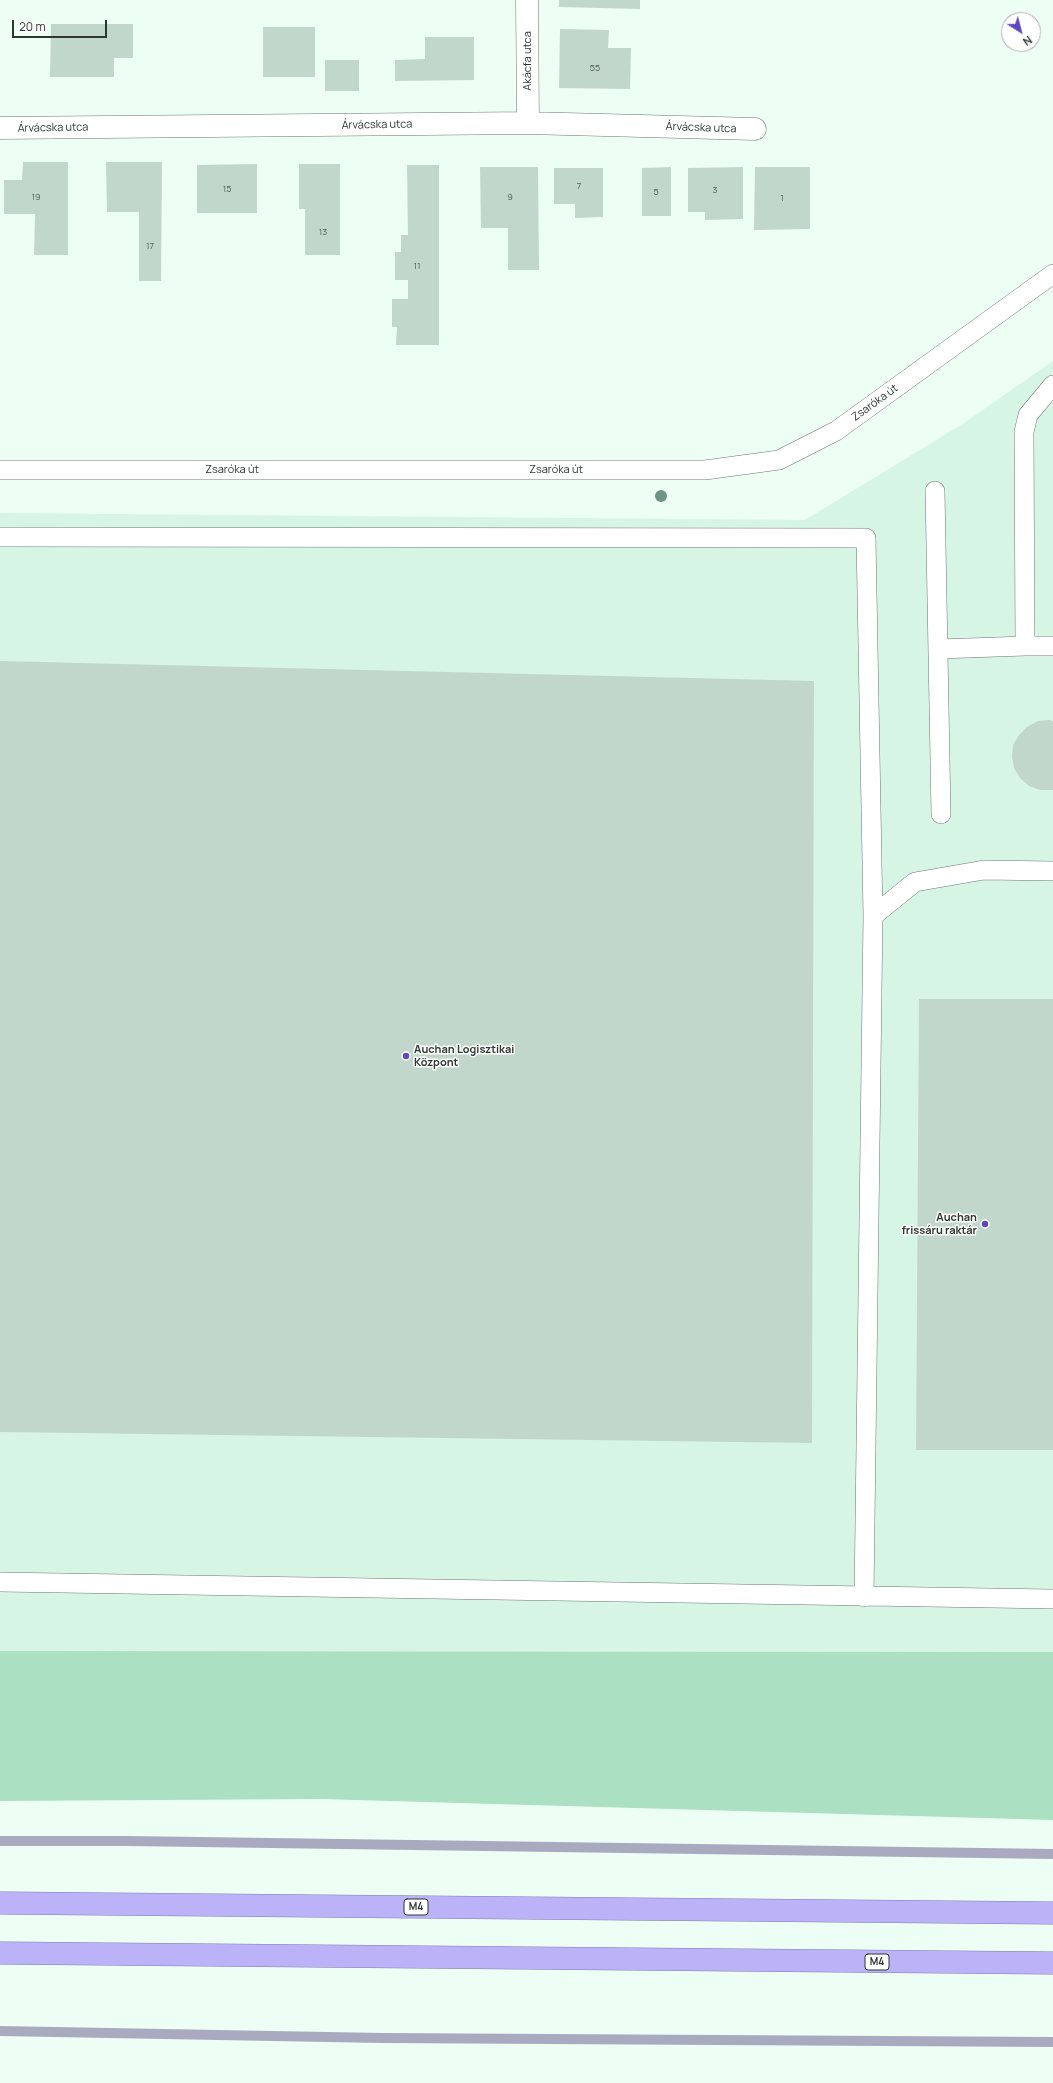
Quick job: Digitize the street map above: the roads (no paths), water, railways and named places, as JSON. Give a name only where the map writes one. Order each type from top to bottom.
[{"type":"highway","name":"M4","points":[[0,1903],[1053,1914]]},
{"type":"highway","name":"M4","points":[[0,1953],[1053,1963]]},
{"type":"street","name":"Akácfa utca","points":[[528,0],[528,123]]},
{"type":"street","name":"Árvácska utca","points":[[0,128],[528,123],[755,129]]},
{"type":"lane","name":"Zsaróka út","points":[[0,470],[705,470],[779,460],[836,431],[1053,274]]},
{"type":"lane","points":[[1025,646],[1024,432],[1028,415],[1053,384]]},
{"type":"lane","points":[[935,491],[941,814]]},
{"type":"lane","points":[[0,537],[866,538],[873,916],[864,1597]]},
{"type":"lane","points":[[939,649],[1053,646]]},
{"type":"lane","points":[[873,916],[916,882],[984,870],[1053,871]]},
{"type":"lane","points":[[0,1582],[1053,1599]]},
{"type":"waterway","points":[[0,1841],[128,1841],[1053,1854]]},
{"type":"waterway","points":[[0,2031],[382,2038],[1053,2042]]},
{"type":"place","name":"Auchan Logisztikai Központ","points":[[406,1056]]},
{"type":"place","name":"Auchan frissáru raktár","points":[[985,1224]]}]
